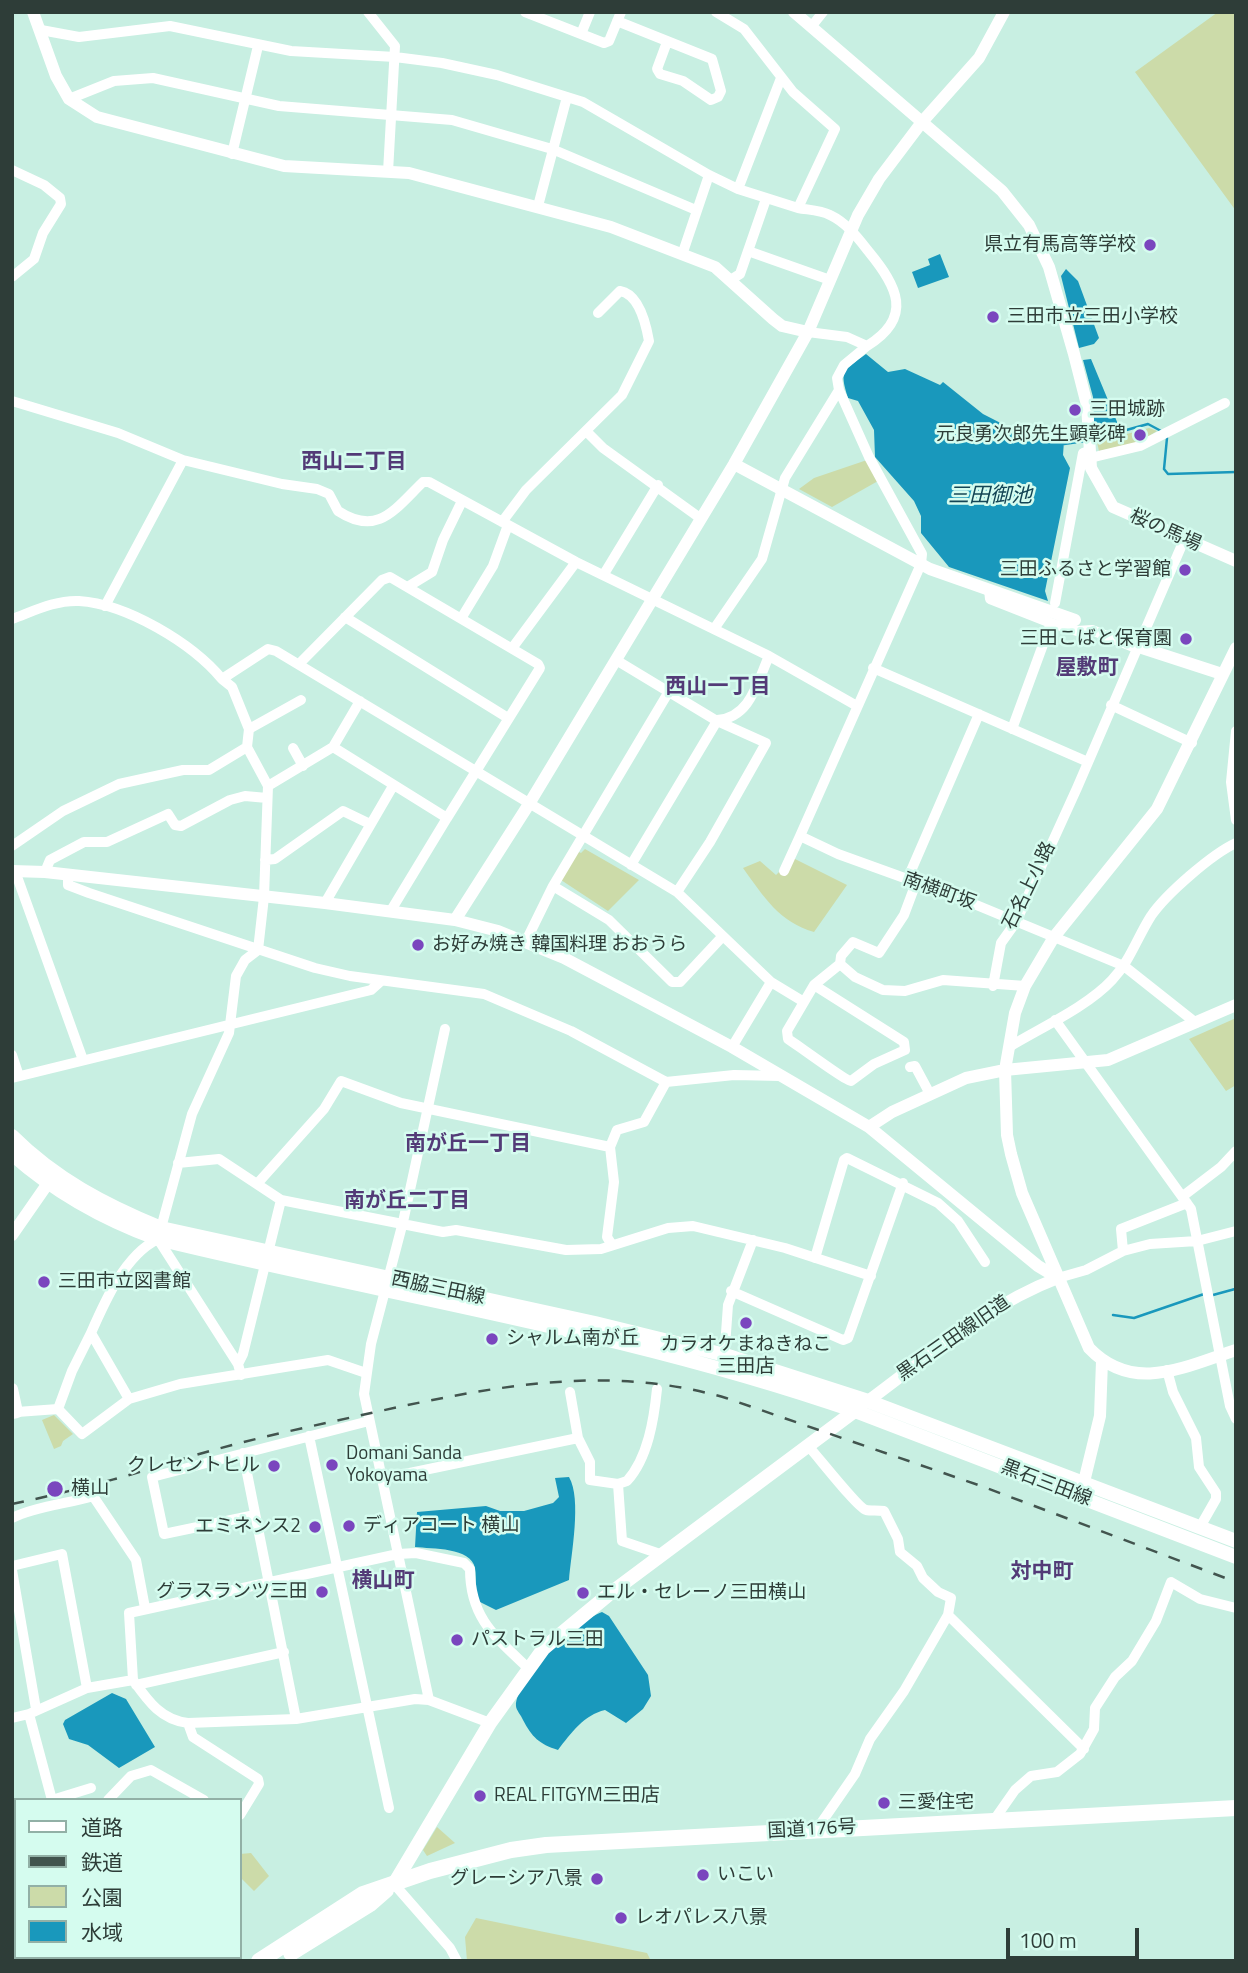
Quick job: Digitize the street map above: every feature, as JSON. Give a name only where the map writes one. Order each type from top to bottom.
[{"type":"highway","name":"国道176号","points":[[259,1961],[363,1894],[464,1862],[546,1844],[1236,1808]]},
{"type":"highway","name":"国道176号","points":[[279,1961],[370,1905],[394,1884]]},
{"type":"main road","name":"西脇三田線","points":[[12,1136],[51,1178]]},
{"type":"main road","name":"西脇三田線","points":[[12,1154],[51,1178],[159,1233],[724,1362],[868,1401]]},
{"type":"main road","name":"西脇三田線","points":[[724,1362],[855,1411]]},
{"type":"main road","points":[[394,1884],[490,1723],[527,1667],[559,1634],[868,1401]]},
{"type":"main road","name":"黒石三田線","points":[[868,1401],[1236,1557]]},
{"type":"main road","name":"黒石三田線","points":[[855,1411],[1082,1491],[1200,1527],[1236,1541]]},
{"type":"main road","points":[[409,1856],[411,1861],[421,1868],[464,1862]]},
{"type":"main road","points":[[363,1894],[409,1856]]},
{"type":"street","points":[[33,12],[56,76],[69,99],[97,117],[284,166],[409,173],[538,206],[683,253],[715,267],[732,279],[782,326],[847,338],[867,346]]},
{"type":"street","points":[[368,12],[395,46],[388,172]]},
{"type":"street","points":[[525,12],[541,15],[563,30],[604,43],[609,41],[619,17],[667,42],[712,59],[721,91],[718,97],[711,100],[683,81],[660,74],[657,69],[667,42]]},
{"type":"street","points":[[581,34],[590,12]]},
{"type":"street","points":[[716,12],[744,29],[781,78],[835,129],[799,208]]},
{"type":"street","name":"桜の馬場","points":[[794,12],[1002,191],[1029,225],[1049,267],[1074,354],[1087,405],[1091,468],[1112,507],[1236,561]]},
{"type":"street","points":[[811,27],[823,12]]},
{"type":"street","points":[[455,920],[529,804],[734,464],[808,332],[851,230],[879,179],[922,122],[979,58],[1004,12]]},
{"type":"street","points":[[41,30],[79,37],[170,26],[290,51],[395,57],[497,75],[583,102],[738,189],[766,200],[832,215],[851,230],[892,280],[896,293],[895,317],[844,365],[837,378],[839,390],[875,468],[918,543],[921,564],[785,871]]},
{"type":"street","points":[[232,154],[258,46]]},
{"type":"street","points":[[69,99],[114,81],[153,78],[279,106],[452,120],[552,149],[696,210]]},
{"type":"street","points":[[738,189],[781,78]]},
{"type":"street","points":[[538,206],[567,97]]},
{"type":"street","points":[[12,170],[44,185],[60,198],[61,204],[43,233],[34,259],[12,277]]},
{"type":"street","points":[[683,253],[709,175]]},
{"type":"street","points":[[732,279],[740,274],[766,200]]},
{"type":"street","points":[[748,251],[830,280]]},
{"type":"street","points":[[462,617],[493,566],[505,524],[550,466],[588,433],[622,395],[649,341],[639,309],[628,293],[620,291],[598,313]]},
{"type":"street","points":[[714,629],[762,559],[785,478],[839,390]]},
{"type":"street","points":[[12,401],[118,433],[183,460],[282,484],[317,489],[329,494],[338,512],[368,523],[386,517],[423,482],[437,486],[576,562],[769,656],[857,706]]},
{"type":"street","points":[[1055,603],[1083,453],[1089,447],[1140,446],[1225,403]]},
{"type":"street","points":[[588,433],[603,448],[658,485],[700,518]]},
{"type":"street","points":[[105,606],[183,460]]},
{"type":"street","points":[[734,464],[921,564],[1075,620]]},
{"type":"street","points":[[604,574],[658,485]]},
{"type":"street","points":[[409,586],[432,572],[446,531],[462,501]]},
{"type":"street","name":"石名上小路","points":[[993,986],[999,949],[1016,922],[1077,789],[1184,540]]},
{"type":"street","points":[[513,647],[576,562]]},
{"type":"street","points":[[299,664],[382,580],[390,577],[513,647],[540,668],[390,912]]},
{"type":"street","points":[[989,590],[990,598],[1051,623],[1077,631],[1092,630],[1222,674]]},
{"type":"street","points":[[12,619],[50,604],[78,601],[105,606],[188,646],[232,687],[249,729],[247,747],[268,786],[264,897],[258,950],[245,960],[236,976],[231,1024],[192,1114],[159,1233],[144,1246],[115,1285],[72,1371],[58,1409]]},
{"type":"street","points":[[345,617],[508,718]]},
{"type":"street","points":[[1012,729],[1051,623]]},
{"type":"street","points":[[1236,648],[1171,786],[1142,830],[1054,937],[1024,986],[1015,1013],[1005,1070],[1007,1135],[1022,1193],[1089,1348],[1102,1362],[1132,1375],[1167,1370],[1236,1350]]},
{"type":"street","points":[[222,680],[268,649],[299,664],[677,892],[771,982],[804,1002]]},
{"type":"street","points":[[717,720],[732,719],[746,707],[769,656]]},
{"type":"street","points":[[616,660],[668,693],[766,743],[710,842],[677,892]]},
{"type":"street","points":[[873,668],[1088,762]]},
{"type":"street","points":[[526,941],[553,886],[668,693]]},
{"type":"street","points":[[249,729],[301,700]]},
{"type":"street","points":[[268,786],[334,747],[360,701]]},
{"type":"street","points":[[1111,705],[1192,743]]},
{"type":"street","points":[[814,985],[904,1042],[905,1050],[874,1064],[851,1081],[844,1081],[823,1061],[788,1039],[787,1031],[814,985],[840,964],[841,956],[853,942],[879,953],[904,915],[911,882],[979,714]]},
{"type":"street","points":[[631,865],[717,720]]},
{"type":"street","points":[[1236,731],[1231,782],[1236,820]]},
{"type":"street","points":[[12,846],[63,811],[119,784],[183,771],[209,771],[247,747]]},
{"type":"street","points":[[334,747],[447,818]]},
{"type":"street","points":[[293,748],[303,765]]},
{"type":"street","points":[[324,902],[393,786]]},
{"type":"street","points":[[45,872],[50,860],[83,842],[107,842],[168,814],[175,825],[181,826],[230,800],[245,796],[267,798]]},
{"type":"street","points":[[265,860],[275,859],[343,811],[370,824]]},
{"type":"street","name":"南横町坂","points":[[800,836],[1124,966],[1196,1023]]},
{"type":"street","points":[[1009,1047],[1110,983],[1124,966],[1152,915],[1223,850],[1236,843]]},
{"type":"street","points":[[83,1059],[14,871],[324,902],[455,920],[526,941],[732,1047],[869,1127],[977,1218],[1038,1266],[1058,1278],[1086,1270],[1123,1251],[1150,1244],[1197,1241],[1236,1231]]},
{"type":"street","points":[[68,875],[68,885],[315,968],[381,981],[435,985],[484,994],[571,1031],[666,1083],[734,1075],[780,1076]]},
{"type":"street","points":[[553,886],[609,920],[672,982],[680,982],[722,937]]},
{"type":"street","points":[[840,964],[855,976],[883,990],[905,991],[943,981],[1024,986]]},
{"type":"street","points":[[12,1055],[16,1077],[371,990],[381,981]]},
{"type":"street","points":[[732,1047],[771,982]]},
{"type":"street","points":[[869,1127],[966,1078],[1005,1070],[1108,1060],[1236,1005]]},
{"type":"street","points":[[1055,1020],[1153,1161],[1185,1199],[1222,1355],[1230,1406],[1236,1419]]},
{"type":"street","points":[[429,1700],[364,1394],[366,1373],[403,1222],[445,1029]]},
{"type":"street","points":[[910,1068],[915,1066],[930,1094]]},
{"type":"street","points":[[257,1184],[324,1109],[337,1082],[341,1081],[401,1103],[610,1146]]},
{"type":"street","points":[[612,1245],[607,1237],[614,1182],[610,1146],[617,1130],[644,1122],[666,1083]]},
{"type":"street","points":[[1123,1251],[1121,1229],[1185,1199],[1236,1151]]},
{"type":"street","points":[[815,1258],[844,1160],[847,1158],[903,1183],[949,1211],[985,1262]]},
{"type":"street","points":[[178,1163],[219,1159],[281,1199],[443,1232],[456,1230],[566,1250],[601,1249],[668,1228],[693,1226],[753,1240],[871,1276]]},
{"type":"street","points":[[12,1235],[51,1178]]},
{"type":"street","points":[[732,1291],[843,1340],[851,1334],[903,1183]]},
{"type":"street","points":[[238,1364],[243,1354],[281,1199]]},
{"type":"street","points":[[159,1233],[238,1364],[241,1375]]},
{"type":"street","points":[[724,1362],[727,1305],[753,1240]]},
{"type":"street","name":"黒石三田線旧道","points":[[868,1401],[991,1311],[1026,1290],[1058,1278]]},
{"type":"street","points":[[91,1333],[129,1399]]},
{"type":"street","points":[[58,1409],[82,1434],[129,1399],[180,1384],[328,1360],[366,1373]]},
{"type":"street","points":[[1082,1491],[1100,1416],[1102,1362]]},
{"type":"street","points":[[1167,1370],[1174,1392],[1196,1438],[1202,1475],[1216,1493],[1216,1499],[1200,1527]]},
{"type":"street","points":[[12,1389],[15,1413],[58,1409]]},
{"type":"street","points":[[570,1392],[578,1438],[590,1462],[590,1480],[618,1483],[627,1481],[632,1476],[647,1443],[654,1418],[657,1389]]},
{"type":"street","points":[[255,1515],[164,1534],[152,1477],[369,1421]]},
{"type":"street","points":[[309,1436],[389,1808]]},
{"type":"street","points":[[381,1479],[578,1438]]},
{"type":"street","points":[[808,1447],[837,1477],[849,1497],[865,1510],[884,1511],[898,1539],[900,1552],[917,1566],[923,1578],[938,1592],[950,1598],[948,1615],[904,1691],[870,1739],[855,1774],[817,1829]]},
{"type":"street","points":[[243,1453],[285,1652],[296,1719]]},
{"type":"street","points":[[618,1483],[622,1541],[663,1555]]},
{"type":"street","points":[[12,1518],[25,1512],[93,1496],[136,1560],[145,1608]]},
{"type":"street","points":[[490,1723],[429,1700],[415,1699],[296,1719],[188,1723],[172,1721],[160,1713],[135,1682],[127,1617],[129,1613],[145,1608],[398,1554],[416,1553],[464,1563],[470,1569],[470,1584],[484,1624],[527,1667]]},
{"type":"street","points":[[52,1798],[33,1711],[12,1568],[62,1554],[87,1688]]},
{"type":"street","points":[[994,1821],[995,1814],[1031,1776],[1067,1767],[1084,1749],[1094,1729],[1095,1708],[1115,1677],[1139,1651],[1161,1611],[1171,1582],[1200,1599],[1236,1608]]},
{"type":"street","points":[[948,1615],[1084,1749]]},
{"type":"street","points":[[12,1718],[87,1688],[135,1682],[285,1652]]},
{"type":"street","points":[[188,1723],[193,1737],[258,1779],[259,1784],[242,1812]]},
{"type":"street","points":[[110,1798],[131,1776],[151,1770],[200,1798]]},
{"type":"street","points":[[58,1798],[91,1788]]},
{"type":"street","points":[[394,1884],[450,1948],[457,1961]]},
{"type":"green space","points":[[1218,12],[1236,12],[1236,211],[1135,72]]},
{"type":"green space","points":[[1149,428],[1157,431],[1136,444],[1099,451],[1097,442]]},
{"type":"green space","points":[[867,460],[878,481],[832,507],[799,489],[814,478]]},
{"type":"green space","points":[[585,849],[639,880],[608,911],[561,880],[577,851],[581,853]]},
{"type":"green space","points":[[793,858],[847,885],[814,932],[791,922],[773,907],[743,868],[760,861],[776,875]]},
{"type":"green space","points":[[1236,1018],[1236,1085],[1226,1091],[1189,1039]]},
{"type":"green space","points":[[54,1415],[73,1434],[54,1449],[42,1420]]},
{"type":"green space","points":[[437,1827],[455,1843],[427,1856],[423,1850]]},
{"type":"green space","points":[[251,1853],[269,1876],[254,1891],[242,1879],[242,1854]]},
{"type":"green space","points":[[476,1918],[647,1953],[651,1961],[467,1961],[465,1937]]},
{"type":"water","points":[[940,254],[949,277],[918,288],[912,272],[930,265],[928,259]]},
{"type":"water","points":[[1066,269],[1078,281],[1099,338],[1094,344],[1079,348],[1061,276]]},
{"type":"water","name":"三田御池","points":[[866,354],[888,372],[905,369],[940,385],[943,382],[983,414],[1028,437],[1064,441],[1063,455],[1070,468],[1045,591],[1048,601],[949,567],[921,533],[921,516],[914,501],[875,457],[874,430],[858,401],[848,398],[845,372]]},
{"type":"water","points":[[1091,359],[1120,429],[1114,430],[1111,425],[1100,428],[1099,423],[1094,423],[1093,397],[1083,360]]},
{"type":"water","points":[[569,1477],[575,1499],[575,1513],[569,1580],[496,1610],[478,1601],[475,1568],[466,1556],[450,1550],[415,1547],[417,1512],[486,1506],[500,1511],[524,1511],[553,1503],[559,1497],[555,1478]]},
{"type":"water","points":[[602,1612],[609,1616],[648,1675],[651,1696],[643,1709],[626,1723],[605,1710],[597,1712],[578,1726],[558,1750],[541,1742],[530,1731],[516,1708],[519,1694],[537,1666],[564,1638]]},
{"type":"water","points":[[112,1693],[126,1699],[155,1747],[119,1768],[88,1745],[69,1739],[63,1724],[65,1720]]},
{"type":"waterway","points":[[1094,439],[1148,424],[1163,432]]},
{"type":"waterway","points":[[1167,438],[1164,469],[1168,474],[1236,472]]},
{"type":"waterway","points":[[1064,444],[1085,441]]},
{"type":"waterway","points":[[1213,1295],[1235,1289]]},
{"type":"waterway","points":[[1113,1315],[1134,1318],[1204,1294]]},
{"type":"railway","points":[[12,1504],[105,1482],[262,1438],[460,1395],[548,1383],[637,1382],[726,1398],[984,1487],[1236,1582]]},
{"type":"place","name":"県立有馬高等学校","points":[[1150,245]]},
{"type":"place","name":"三田市立三田小学校","points":[[993,317]]},
{"type":"place","name":"三田城跡","points":[[1075,410]]},
{"type":"place","name":"元良勇次郎先生顕彰碑","points":[[1140,435]]},
{"type":"place","name":"三田ふるさと学習館","points":[[1185,570]]},
{"type":"place","name":"三田こばと保育園","points":[[1186,639]]},
{"type":"place","name":"お好み焼き 韓国料理 おおうら","points":[[418,945]]},
{"type":"place","name":"三田市立図書館","points":[[44,1282]]},
{"type":"place","name":"カラオケまねきねこ 三田店","points":[[746,1323]]},
{"type":"place","name":"シャルム南が丘","points":[[492,1339]]},
{"type":"place","name":"Domani Sanda Yokoyama","points":[[332,1465]]},
{"type":"place","name":"クレセントヒル","points":[[274,1466]]},
{"type":"place","name":"横山","points":[[55,1489]]},
{"type":"place","name":"ディアコート 横山","points":[[349,1526]]},
{"type":"place","name":"エミネンス2","points":[[315,1527]]},
{"type":"place","name":"グラスランツ三田","points":[[322,1592]]},
{"type":"place","name":"エル・セレーノ三田横山","points":[[583,1593]]},
{"type":"place","name":"パストラル三田","points":[[457,1640]]},
{"type":"place","name":"REAL FITGYM三田店","points":[[480,1796]]},
{"type":"place","name":"三愛住宅","points":[[884,1803]]},
{"type":"place","name":"いこい","points":[[703,1875]]},
{"type":"place","name":"グレーシア八景","points":[[597,1879]]},
{"type":"place","name":"レオパレス八景","points":[[621,1918]]},
{"type":"district","name":"西山二丁目","points":[[354,463]]},
{"type":"district","name":"屋敷町","points":[[1087,669]]},
{"type":"district","name":"西山一丁目","points":[[718,688]]},
{"type":"district","name":"南が丘一丁目","points":[[468,1145]]},
{"type":"district","name":"南が丘二丁目","points":[[407,1202]]},
{"type":"district","name":"対中町","points":[[1042,1573]]},
{"type":"district","name":"横山町","points":[[383,1582]]}]
